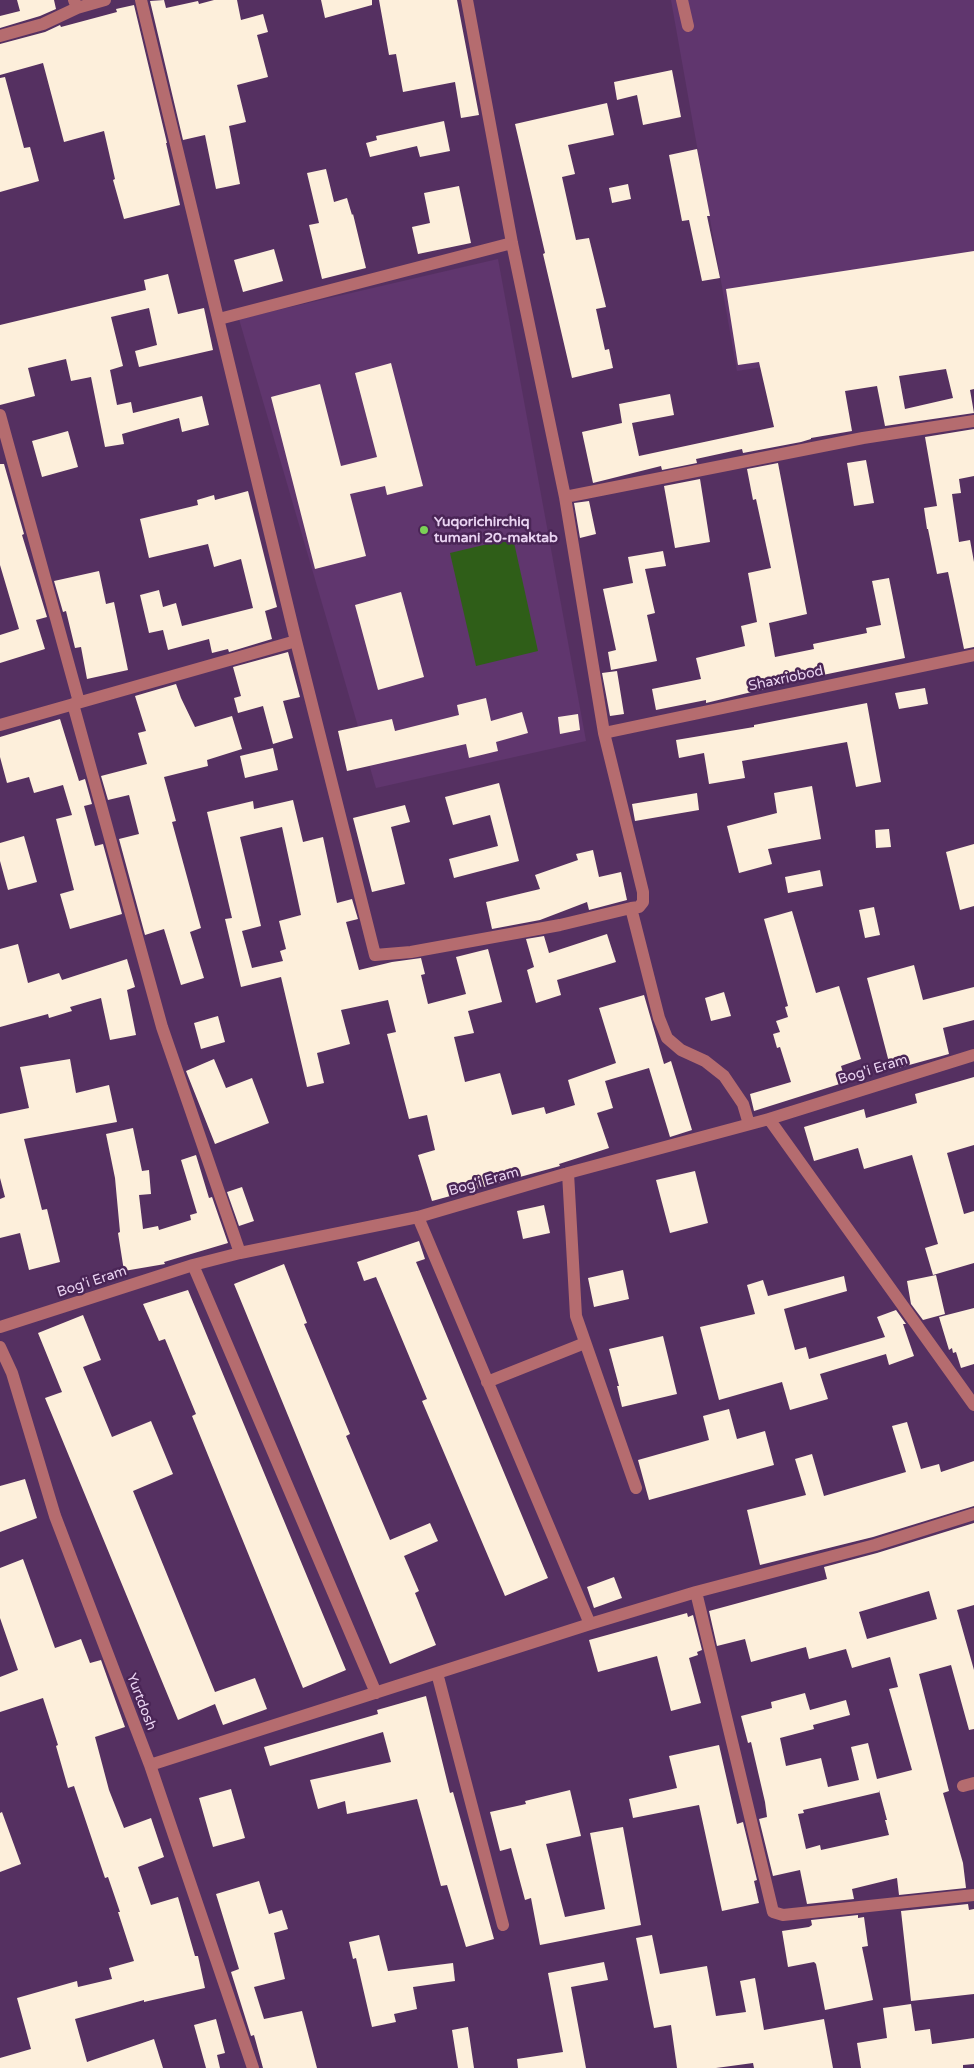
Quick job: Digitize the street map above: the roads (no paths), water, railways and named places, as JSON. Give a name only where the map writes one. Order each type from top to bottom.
[{"type":"street","points":[[0,36],[42,24],[76,4],[105,0]]},
{"type":"street","points":[[141,0],[296,641],[375,955],[412,952],[541,929],[639,907],[643,902],[604,733],[564,497],[512,243],[467,0]]},
{"type":"street","points":[[682,0],[688,26]]},
{"type":"street","points":[[218,319],[512,243]]},
{"type":"street","points":[[0,415],[162,1027],[240,1253]]},
{"type":"street","points":[[564,497],[863,438],[974,421]]},
{"type":"street","points":[[0,725],[296,641]]},
{"type":"street","name":"Shaxriobod","points":[[604,733],[974,655]]},
{"type":"street","points":[[631,908],[659,1018],[667,1038],[681,1050],[705,1061],[724,1076],[743,1104],[749,1124]]},
{"type":"street","name":"Bog'i Eram","points":[[0,1326],[193,1265],[240,1253],[418,1217],[568,1173],[769,1119],[974,1055]]},
{"type":"street","points":[[769,1119],[974,1404]]},
{"type":"street","points":[[568,1173],[576,1316],[636,1488]]},
{"type":"street","points":[[418,1217],[590,1624]]},
{"type":"street","points":[[193,1265],[376,1692]]},
{"type":"street","points":[[487,1382],[585,1343]]},
{"type":"street","name":"Yurtdosh","points":[[0,1347],[12,1373],[55,1516],[150,1765],[253,2068]]},
{"type":"street","points":[[150,1765],[590,1624],[696,1592],[875,1545],[974,1514]]},
{"type":"street","points":[[696,1592],[773,1912],[783,1916],[974,1895]]},
{"type":"street","points":[[438,1673],[503,1925]]},
{"type":"place","name":"Yuqorichirchiq tumani 20-maktab","points":[[424,530]]}]
